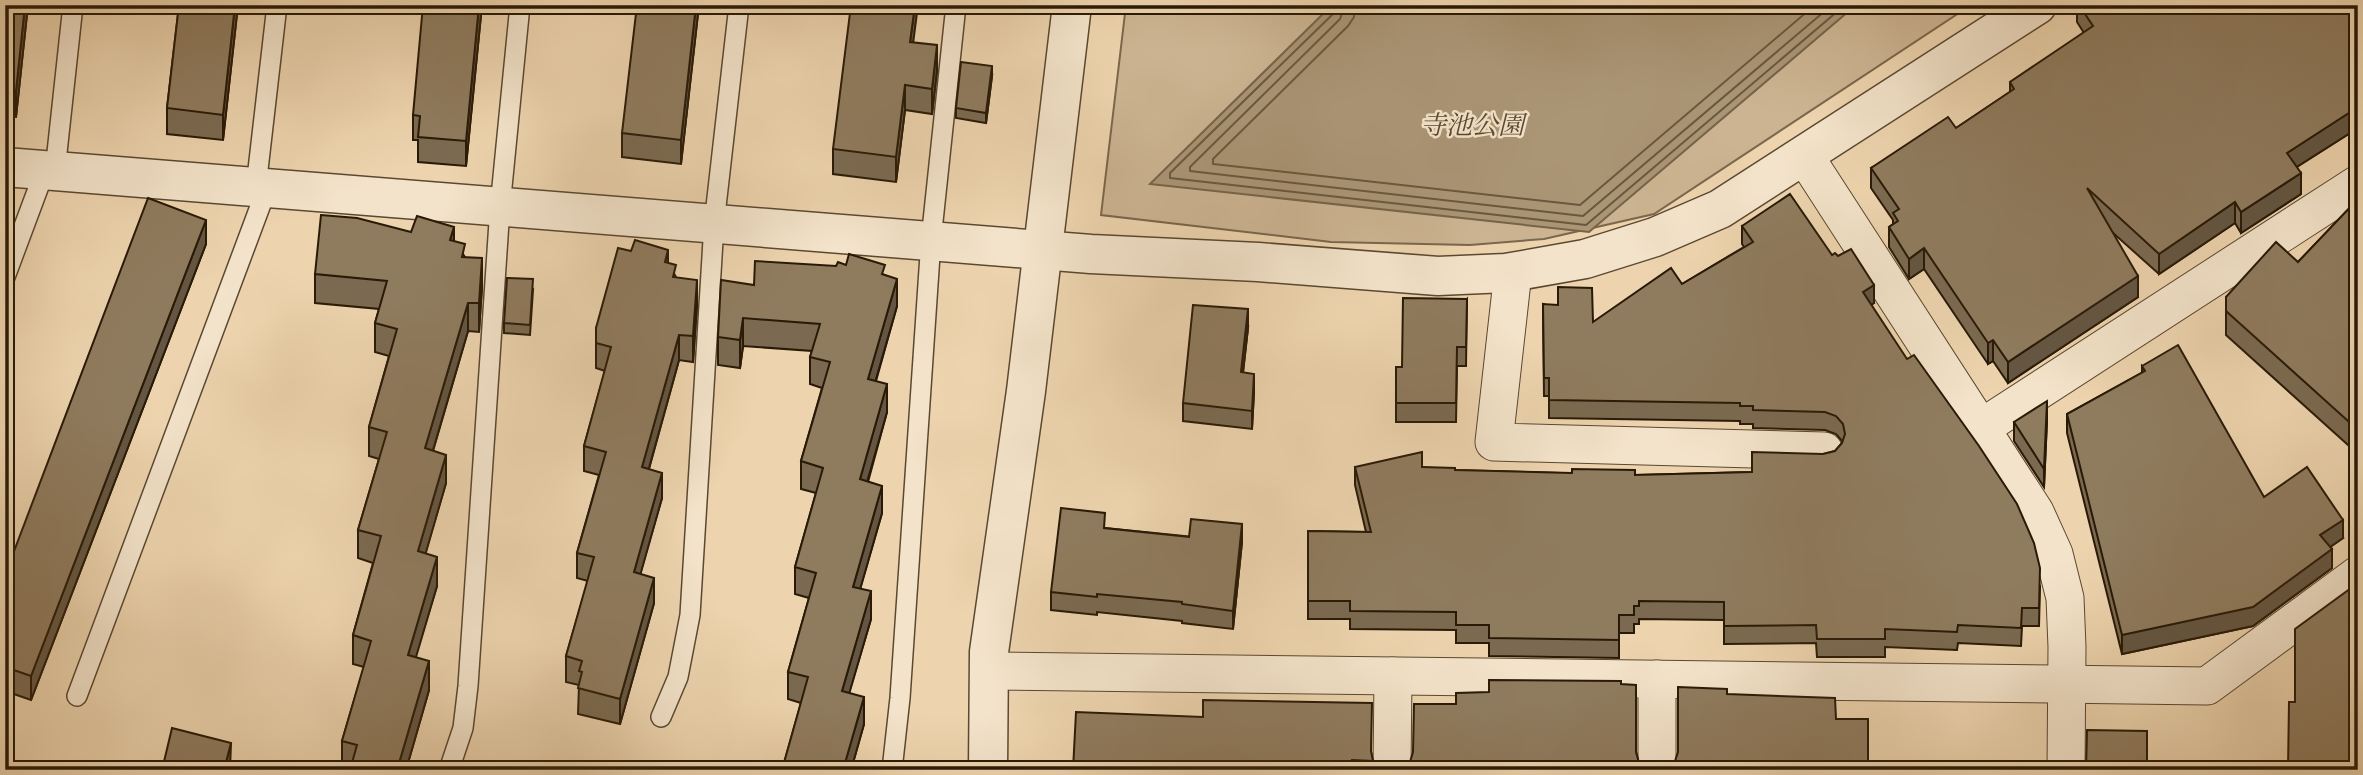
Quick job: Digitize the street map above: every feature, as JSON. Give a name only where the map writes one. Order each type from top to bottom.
[{"type":"street","points":[[988,770],[989,652],[1026,391],[1072,5]]},
{"type":"street","points":[[5,167],[1043,250],[1258,262],[1438,276],[1513,272],[1585,259],[1655,237],[1720,209],[2037,5]]},
{"type":"street","points":[[1804,155],[2035,512],[2054,554],[2065,598],[2066,770]]},
{"type":"street","points":[[1981,428],[2358,184]]},
{"type":"street","points":[[1513,272],[1494,442],[1824,451]]},
{"type":"street","points":[[989,671],[2207,686],[2358,575]]},
{"type":"street","points":[[1392,770],[1393,676]]},
{"type":"street","points":[[1657,679],[1657,770]]},
{"type":"lane","points":[[5,277],[50,171],[73,5]]},
{"type":"lane","points":[[77,696],[262,188],[278,5]]},
{"type":"lane","points":[[449,770],[463,728],[468,686],[500,206],[520,5]]},
{"type":"lane","points":[[661,717],[678,677],[690,615],[714,223],[739,5]]},
{"type":"lane","points":[[892,770],[901,698],[932,240],[956,5]]},
{"type":"green space","name":"寺池公園","points":[[1126,5],[1971,5],[1654,214],[1544,239],[1470,245],[1331,242],[1101,215]]},
{"type":"water","name":"寺池公園","points":[[1332,5],[1856,5],[1589,232],[1150,184]]},
{"type":"building","points":[[5,5],[25,5],[16,91],[5,90]]},
{"type":"building","points":[[179,5],[235,5],[223,115],[167,108]]},
{"type":"building","points":[[423,5],[479,5],[466,141],[418,137],[420,116],[413,115]]},
{"type":"building","points":[[637,5],[696,5],[681,140],[622,133]]},
{"type":"building","points":[[851,5],[915,5],[910,42],[937,45],[932,89],[905,85],[896,157],[833,149]]},
{"type":"building","points":[[2079,5],[2358,5],[2358,107],[2287,153],[2301,173],[2241,212],[2235,202],[2159,254],[2087,188],[2138,276],[2008,362],[1993,340],[1988,343],[1924,248],[1909,259],[1889,227],[1898,221],[1893,213],[1899,209],[1871,168],[1948,117],[1956,128],[2014,89],[2010,82],[2093,26]]},
{"type":"building","points":[[961,62],[992,66],[986,113],[956,108]]},
{"type":"building","points":[[1790,194],[1832,255],[1835,253],[1838,256],[1851,249],[1874,285],[1863,292],[1907,359],[1914,355],[2017,504],[2034,543],[2040,568],[2039,608],[2022,608],[2021,628],[1958,625],[1957,632],[1885,629],[1885,639],[1817,639],[1816,625],[1724,626],[1724,602],[1639,601],[1639,606],[1634,606],[1634,615],[1619,615],[1619,640],[1489,638],[1489,625],[1456,625],[1456,612],[1350,611],[1350,601],[1308,601],[1308,531],[1371,532],[1355,467],[1422,452],[1422,467],[1455,470],[1572,473],[1572,469],[1635,470],[1635,475],[1752,472],[1752,452],[1823,454],[1835,451],[1845,434],[1843,424],[1836,416],[1825,412],[1753,410],[1753,406],[1740,406],[1740,403],[1549,400],[1549,378],[1544,378],[1543,304],[1558,305],[1558,287],[1592,288],[1593,322],[1671,268],[1682,284],[1753,242],[1742,226]]},
{"type":"building","points":[[148,198],[206,220],[31,676],[5,667],[5,575]]},
{"type":"building","points":[[2358,199],[2358,430],[2226,311],[2226,297],[2276,242],[2298,262]]},
{"type":"building","points":[[321,215],[357,218],[411,232],[417,216],[454,227],[450,240],[465,244],[462,257],[482,258],[479,303],[468,303],[425,448],[446,455],[418,551],[437,557],[408,655],[429,661],[397,770],[350,770],[357,745],[342,741],[371,641],[353,635],[381,536],[358,530],[387,432],[369,427],[397,329],[375,323],[387,281],[315,274]]},
{"type":"building","points":[[635,240],[668,250],[665,262],[676,265],[673,277],[697,280],[693,336],[679,335],[642,467],[662,473],[634,572],[654,578],[620,699],[578,688],[582,661],[566,656],[594,557],[577,553],[606,452],[584,446],[611,347],[596,343],[596,328],[618,248],[631,251]]},
{"type":"building","points":[[849,254],[885,265],[882,274],[897,279],[868,379],[887,384],[860,479],[882,486],[853,587],[871,591],[842,691],[864,697],[843,770],[782,770],[808,677],[788,672],[816,573],[795,567],[823,468],[801,461],[830,362],[810,357],[820,324],[743,318],[740,340],[718,337],[721,280],[754,285],[755,261],[836,266],[838,262],[846,265]]},
{"type":"building","points":[[507,278],[533,279],[530,325],[504,323]]},
{"type":"building","points":[[1403,298],[1467,299],[1466,347],[1457,347],[1456,403],[1396,403],[1396,367],[1402,367]]},
{"type":"building","points":[[1193,305],[1248,309],[1241,372],[1254,374],[1252,411],[1183,403]]},
{"type":"building","points":[[2178,345],[2264,497],[2307,467],[2343,520],[2320,535],[2332,549],[2253,607],[2122,635],[2067,414],[2145,371],[2142,366]]},
{"type":"building","points":[[2047,401],[2044,469],[2014,422]]},
{"type":"building","points":[[1061,508],[1105,513],[1104,528],[1189,537],[1191,519],[1242,524],[1233,611],[1182,602],[1051,592]]},
{"type":"building","points":[[2358,583],[2358,746],[2354,746],[2354,770],[2288,770],[2289,702],[2295,702],[2295,629]]},
{"type":"building","points":[[1489,680],[1621,681],[1621,684],[1636,685],[1636,752],[1639,763],[1647,770],[1424,770],[1424,762],[1410,762],[1413,752],[1414,704],[1456,704],[1456,693],[1489,692]]},
{"type":"building","points":[[1678,687],[1727,689],[1727,694],[1835,698],[1836,719],[1868,719],[1868,770],[1666,770],[1675,761],[1678,752]]},
{"type":"building","points":[[1203,700],[1372,703],[1373,761],[1352,760],[1351,770],[1073,770],[1076,712],[1203,717]]},
{"type":"building","points":[[172,728],[231,743],[224,770],[162,770]]},
{"type":"building","points":[[2087,730],[2147,731],[2147,770],[2086,770]]}]
